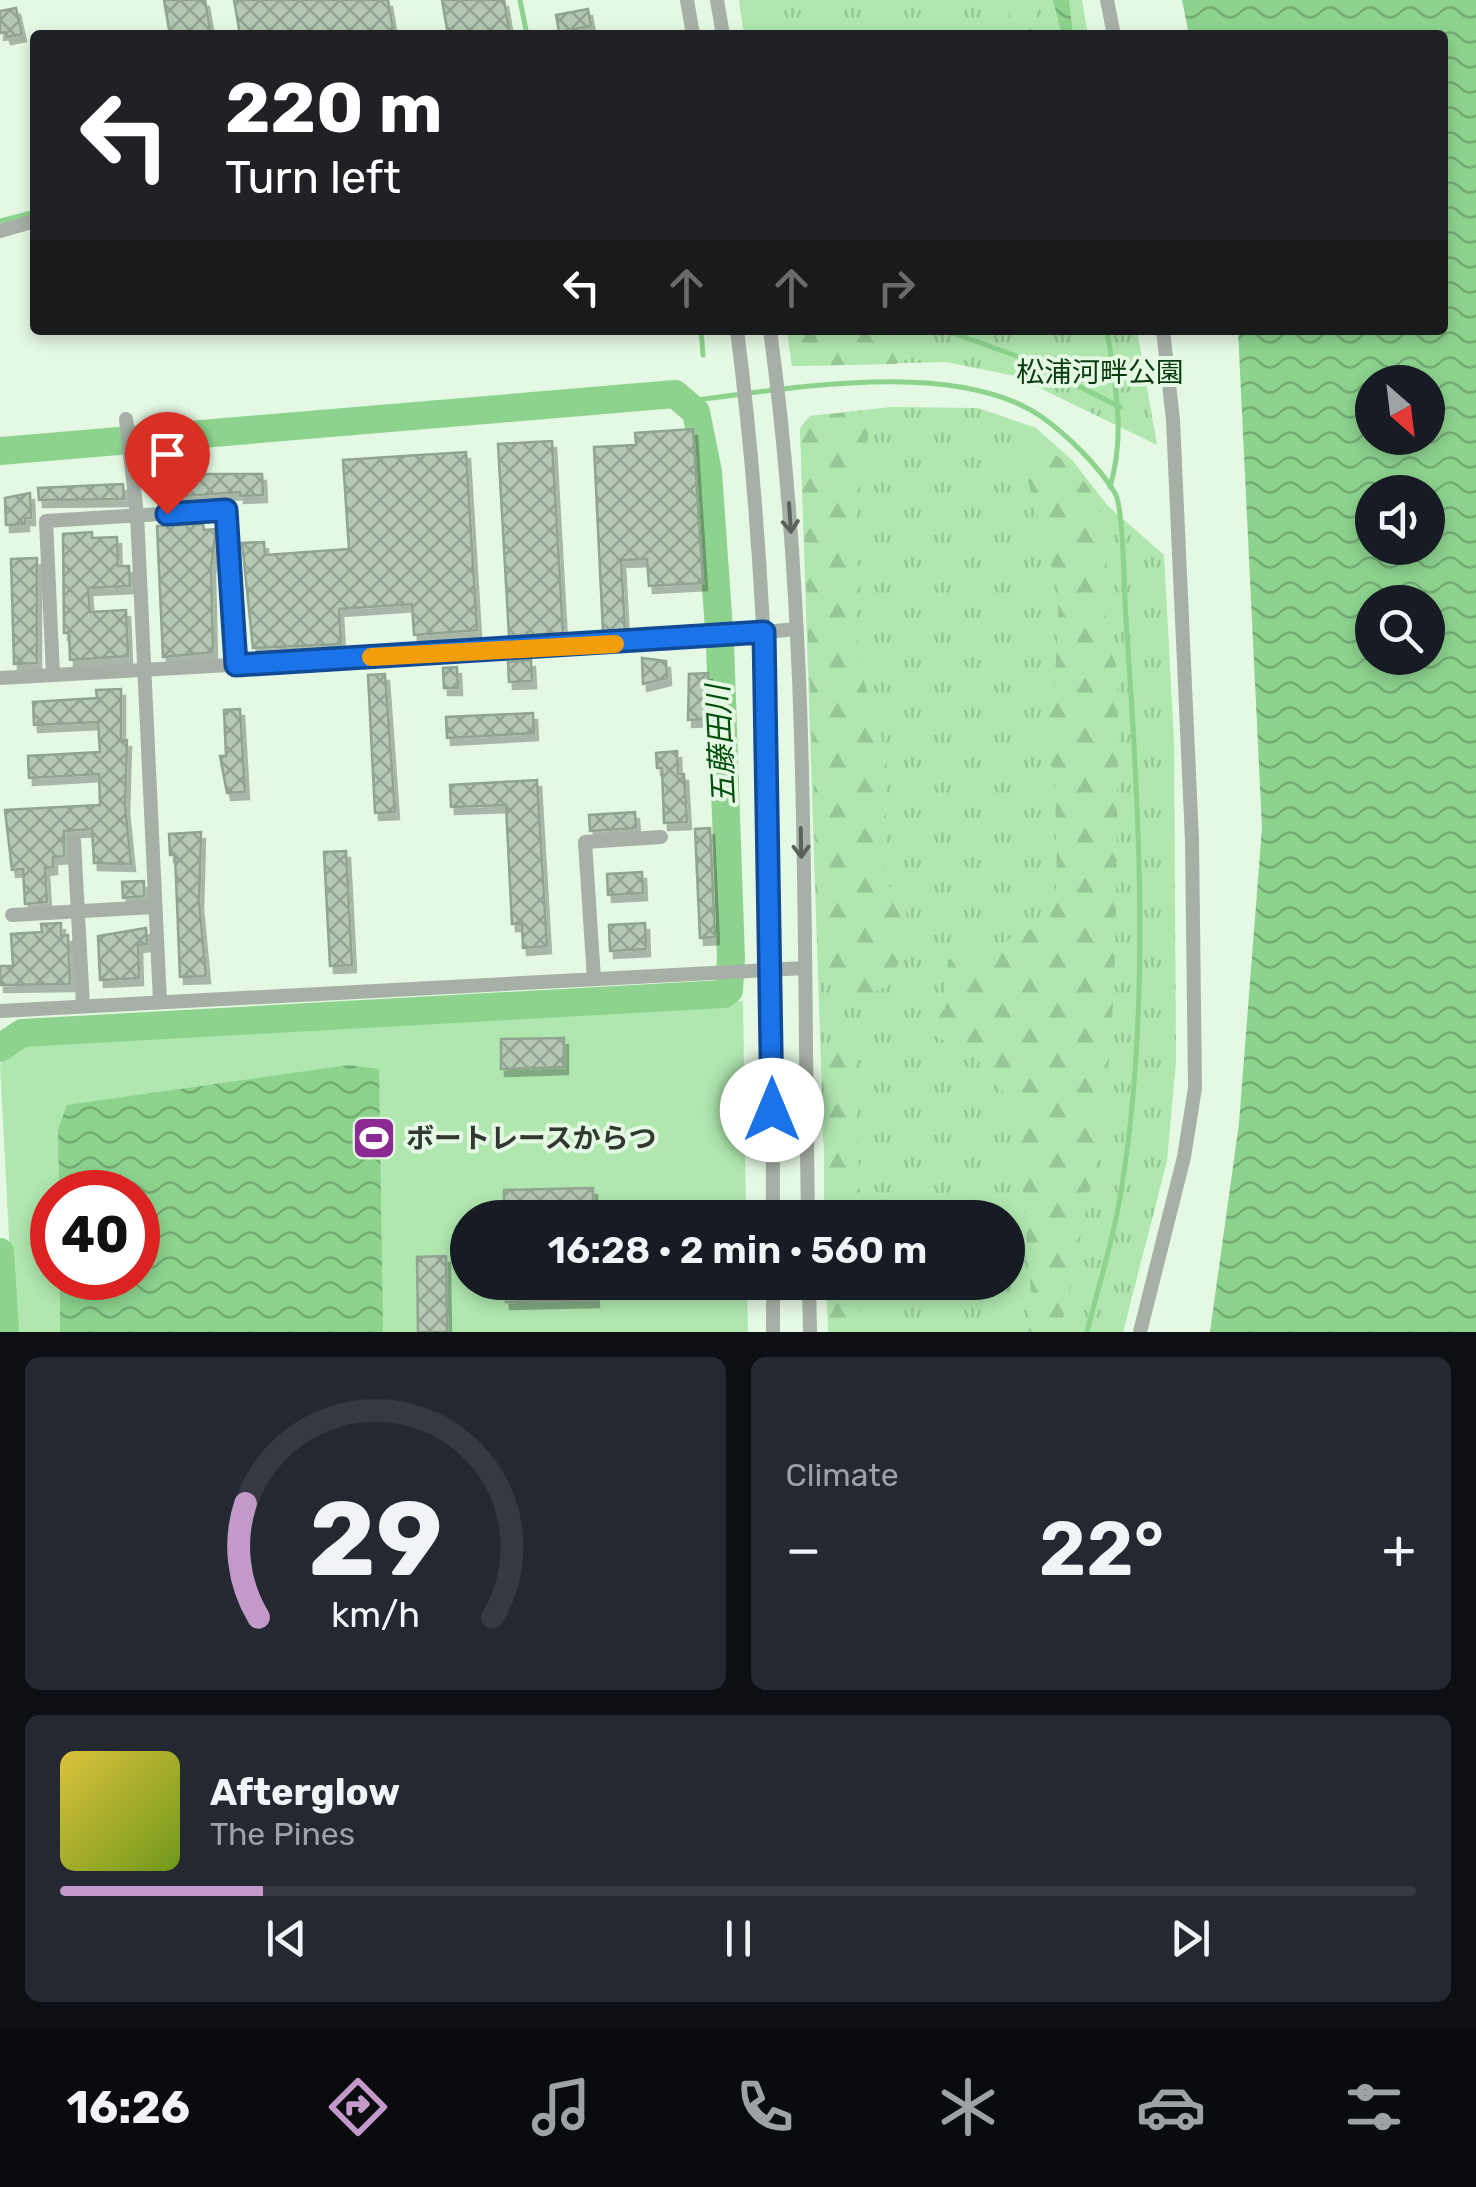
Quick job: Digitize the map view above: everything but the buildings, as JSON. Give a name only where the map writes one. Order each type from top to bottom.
[{"type":"street","points":[[687,0],[692,30]]},
{"type":"street","points":[[717,0],[722,30]]},
{"type":"street","points":[[1108,0],[1113,30]]},
{"type":"street","points":[[0,231],[30,222]]},
{"type":"street","points":[[739,335],[764,632],[773,1200]]},
{"type":"street","points":[[771,335],[796,629],[808,1200]]},
{"type":"street","points":[[1140,1332],[1184,1157],[1195,1088],[1192,840],[1173,420],[1163,335]]},
{"type":"street","points":[[126,419],[138,515],[160,1002]]},
{"type":"street","points":[[53,675],[46,521],[226,510],[236,665]]},
{"type":"street","points":[[0,678],[738,636],[796,629]]},
{"type":"street","points":[[594,978],[585,842],[661,837]]},
{"type":"street","points":[[74,841],[83,1006]]},
{"type":"street","points":[[12,915],[154,907]]},
{"type":"street","points":[[0,1010],[804,968]]},
{"type":"street","points":[[773,1300],[773,1332]]},
{"type":"street","points":[[809,1300],[810,1332]]},
{"type":"green space","points":[[739,0],[1082,0],[1087,30],[743,30]]},
{"type":"green space","points":[[739,0],[769,0],[767,12],[760,17],[741,13]]},
{"type":"green space","points":[[1005,0],[1032,0],[1041,30],[1013,30]]},
{"type":"green space","name":"松浦河畔公園","points":[[788,335],[1138,335],[1157,445],[1015,376],[946,362],[792,366]]},
{"type":"green space","points":[[788,335],[900,336],[907,348],[905,358],[896,364],[792,366]]},
{"type":"green space","points":[[891,407],[978,408],[1036,428],[1072,460],[1108,506],[1164,555],[1174,742],[1176,1061],[1167,1161],[1123,1332],[828,1332],[828,1300],[1025,1300],[1025,1200],[825,1200],[800,428],[810,416]]},
{"type":"green space","points":[[859,411],[869,430],[852,546],[862,576],[856,623],[862,674],[887,755],[885,881],[905,905],[910,939],[888,985],[861,1000],[821,980],[800,428],[810,416]]},
{"type":"green space","points":[[1046,449],[1071,467],[1089,488],[1099,510],[1107,558],[1106,639],[1116,666],[1118,706],[1116,918],[1108,1070],[1094,1169],[1060,1332],[1027,1332],[1031,1294],[1025,1200],[1009,1099],[975,1057],[920,1028],[945,1009],[948,960],[964,948],[993,951],[1014,936],[1049,922],[1057,883],[1055,779],[1042,736],[1054,699],[1059,595],[1021,455]]},
{"type":"green space","name":"ボートレースからつ","points":[[743,1001],[746,1200],[450,1200],[450,1300],[747,1300],[748,1332],[14,1332],[0,1064],[21,1043]]},
{"type":"green space","points":[[847,1042],[854,1057],[860,1200],[824,1200],[824,1058],[830,1043]]},
{"type":"green space","points":[[827,1300],[860,1300],[860,1332],[828,1332]]},
{"type":"water","points":[[1053,0],[1069,0],[1072,30],[1061,30]]},
{"type":"water","points":[[1182,0],[1476,0],[1476,1332],[1210,1332],[1239,1123],[1262,828],[1238,335],[1448,335],[1448,30],[1188,30]]},
{"type":"water","points":[[349,1065],[379,1069],[383,1332],[60,1332],[60,1300],[160,1300],[160,1170],[59,1170],[58,1129],[67,1105]]},
{"type":"waterway","points":[[520,0],[526,30]]},
{"type":"waterway","points":[[0,221],[30,213]]},
{"type":"waterway","points":[[701,335],[703,355]]},
{"type":"waterway","points":[[959,335],[1027,360],[1120,407]]},
{"type":"waterway","points":[[1108,335],[1118,428],[1110,487]]},
{"type":"waterway","points":[[688,401],[870,382],[918,382],[964,388],[1006,399],[1042,417],[1082,452],[1115,493],[1122,534],[1138,831],[1137,1046],[1122,1185],[1087,1332]]},
{"type":"waterway","name":"五藤田川","points":[[0,451],[675,394],[696,412],[708,472],[720,644],[731,959],[729,990],[724,994],[22,1033],[0,1048]]},
{"type":"waterway","name":"五藤田川","points":[[0,1252],[5,1332]]},
{"type":"slow traffic","points":[[371,657],[615,644]]},
{"type":"place","name":"ボートレースからつ","points":[[374,1138]]},
{"type":"route","points":[[167,514],[226,510],[236,665],[764,632],[772,1110]]}]
